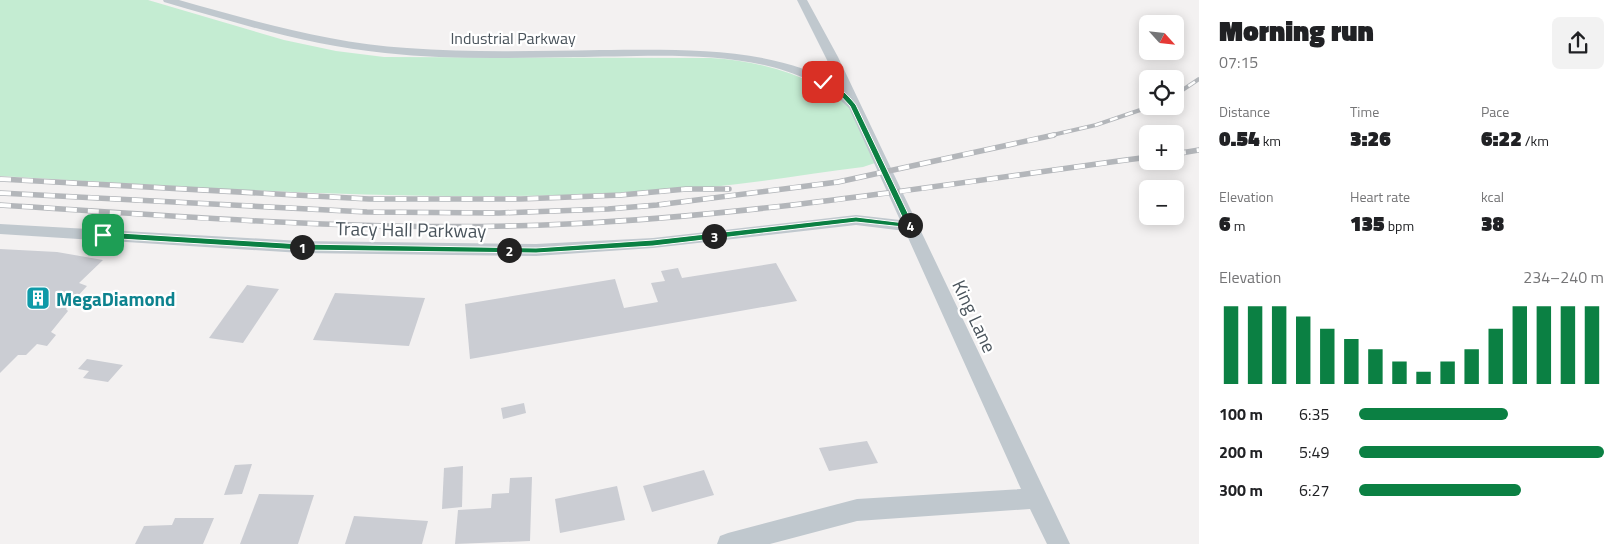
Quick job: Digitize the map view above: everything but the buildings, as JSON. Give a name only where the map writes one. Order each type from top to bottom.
[{"type":"street","name":"Industrial Parkway","points":[[168,0],[309,38],[383,50],[452,54],[701,54],[743,58],[778,65],[817,79],[841,92],[853,105]]},
{"type":"street","name":"King Lane","points":[[802,0],[832,57],[1059,544]]},
{"type":"street","name":"Tracy Hall Parkway","points":[[0,229],[301,247],[536,250],[653,243],[856,220],[910,226]]},
{"type":"street","points":[[728,544],[857,510],[1036,498]]},
{"type":"green space","points":[[0,0],[148,0],[284,40],[336,51],[384,57],[711,58],[753,63],[805,79],[842,99],[858,123],[875,163],[863,167],[712,187],[534,196],[445,196],[267,191],[0,176]]},
{"type":"railway","points":[[1184,89],[1199,79]]},
{"type":"railway","points":[[1048,136],[1096,125],[1139,110]]},
{"type":"railway","points":[[0,193],[367,212],[499,213],[608,209],[657,205],[838,182],[1054,135]]},
{"type":"railway","points":[[1184,152],[1199,150]]},
{"type":"railway","points":[[0,205],[213,219],[354,225],[425,227],[567,224],[640,220],[786,206],[1139,158]]},
{"type":"railway","points":[[0,179],[369,199],[521,199],[621,195],[686,189],[729,189]]},
{"type":"place","name":"MegaDiamond","points":[[38,298]]},
{"type":"route","points":[[103,235],[301,247],[536,250],[653,243],[856,220],[910,226],[853,105],[836,88],[823,82]]}]
